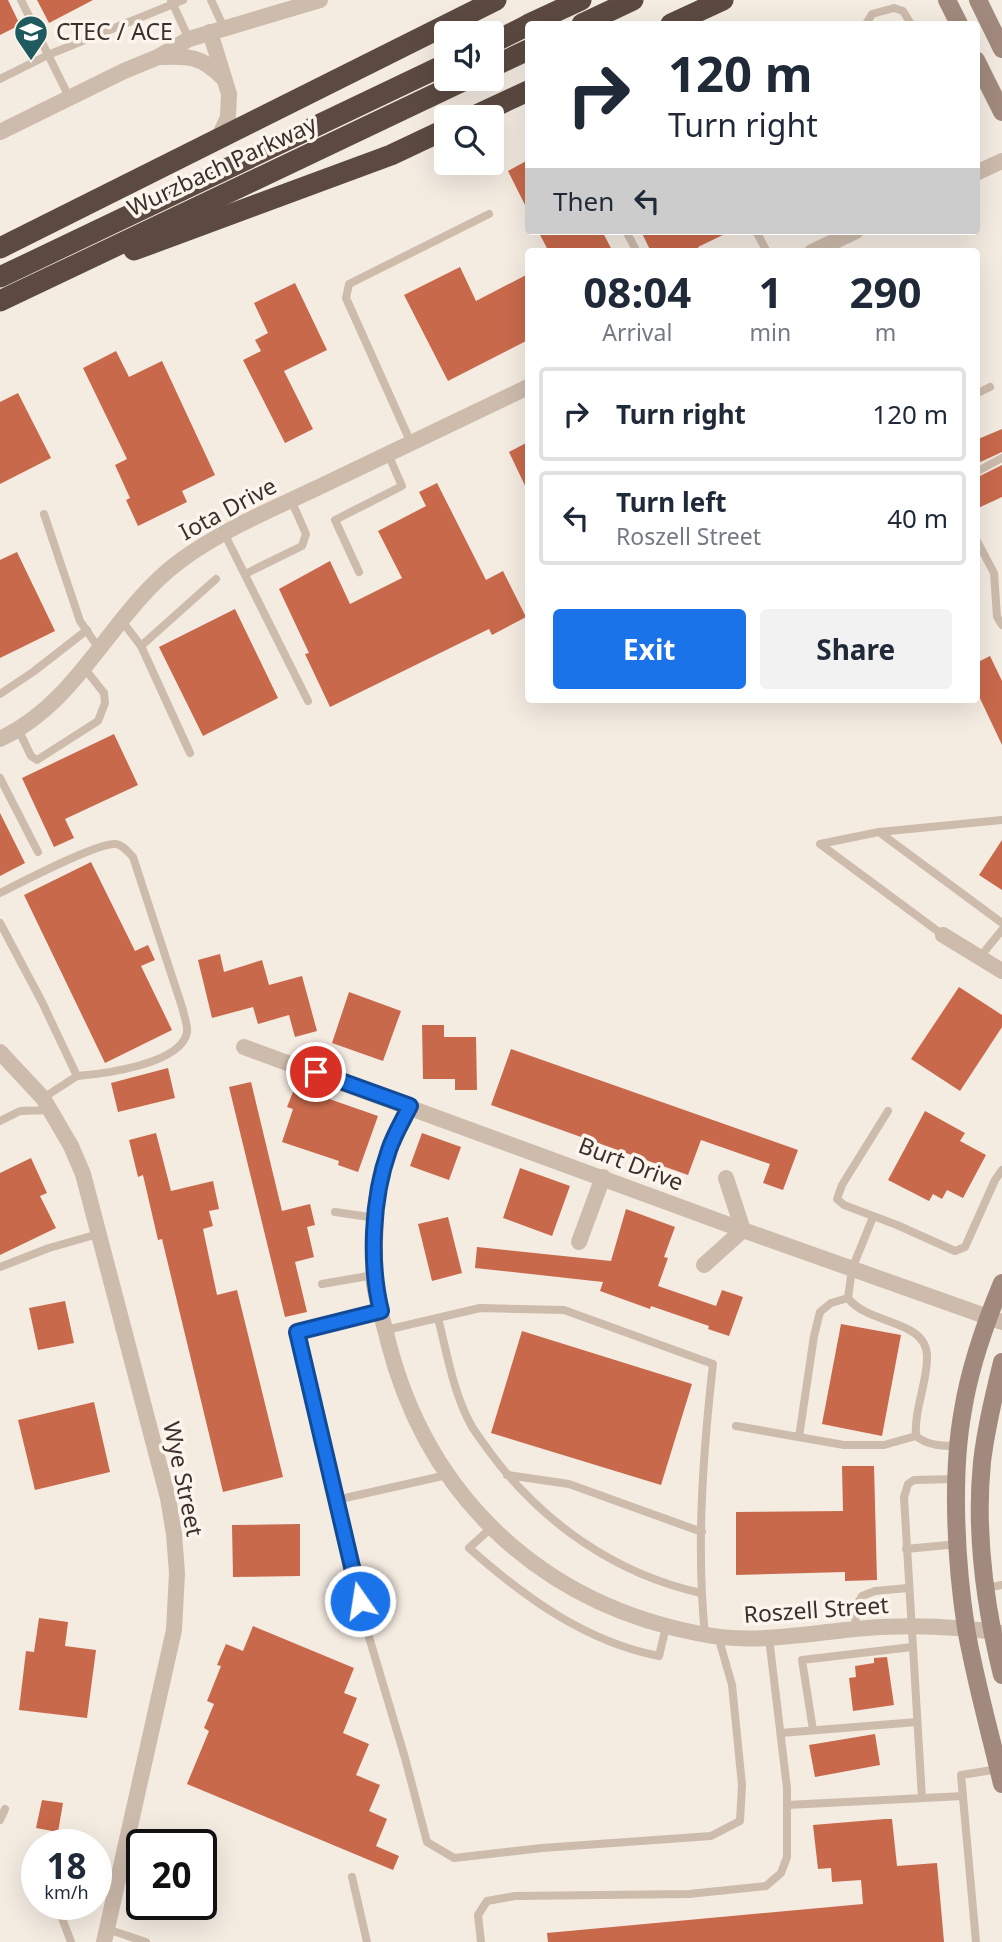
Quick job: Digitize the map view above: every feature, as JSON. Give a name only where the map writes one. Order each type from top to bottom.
[{"type":"highway","points":[[0,248],[496,0]]},
{"type":"highway","points":[[537,21],[581,0]]},
{"type":"highway","points":[[588,21],[633,0]]},
{"type":"highway","points":[[678,21],[723,0]]},
{"type":"highway","points":[[504,37],[525,27]]},
{"type":"highway","points":[[504,61],[525,51]]},
{"type":"highway","name":"Wurzbach Parkway","points":[[1,292],[434,70]]},
{"type":"highway","name":"Wurzbach Parkway","points":[[1,292],[441,91]]},
{"type":"highway","points":[[498,105],[525,92]]},
{"type":"highway","points":[[1,292],[391,155],[434,135]]},
{"type":"main road","points":[[947,0],[958,21]]},
{"type":"main road","points":[[978,0],[1002,48]]},
{"type":"main road","points":[[981,81],[1002,112]]},
{"type":"main road","points":[[1000,1777],[966,1628],[958,1544],[957,1479],[962,1411],[977,1351],[995,1320],[1002,1283]]},
{"type":"main road","points":[[1002,1362],[989,1415],[982,1463],[982,1559],[994,1587],[1002,1675]]},
{"type":"street","points":[[0,132],[158,57],[189,39],[320,0]]},
{"type":"street","points":[[217,30],[229,94],[228,117],[218,139]]},
{"type":"street","points":[[158,57],[190,56],[210,65],[225,80]]},
{"type":"street","points":[[980,171],[1002,161]]},
{"type":"street","points":[[820,248],[848,235]]},
{"type":"street","name":"Iota Drive","points":[[0,739],[18,729],[69,688],[137,600],[160,577],[209,541],[525,388]]},
{"type":"street","points":[[943,935],[1002,971]]},
{"type":"street","name":"Burt Drive","points":[[244,1046],[995,1320]]},
{"type":"street","name":"Wye Street","points":[[0,1052],[46,1104],[71,1146],[83,1174],[168,1498],[174,1534],[177,1573],[174,1630],[106,1935]]},
{"type":"street","name":"Roszell Street","points":[[410,1106],[389,1148],[377,1192],[374,1275],[381,1311],[406,1399],[422,1434],[447,1475],[491,1528],[523,1556],[591,1599],[627,1615],[666,1627],[711,1635],[769,1639],[911,1627],[966,1628],[997,1632]]},
{"type":"street","points":[[579,1242],[603,1177]]},
{"type":"street","points":[[704,1265],[743,1230],[726,1178]]},
{"type":"lane","points":[[21,0],[69,97]]},
{"type":"lane","points":[[0,79],[48,55],[172,2],[183,0]]},
{"type":"lane","points":[[211,0],[217,30]]},
{"type":"lane","points":[[172,2],[189,39]]},
{"type":"lane","points":[[868,21],[872,14],[894,8],[903,11],[909,21]]},
{"type":"lane","points":[[411,443],[346,298],[349,284],[489,214]]},
{"type":"lane","points":[[980,392],[990,387]]},
{"type":"lane","points":[[359,572],[335,520],[402,486],[388,454]]},
{"type":"lane","points":[[980,470],[1002,458]]},
{"type":"lane","points":[[245,574],[302,546],[306,534],[291,500]]},
{"type":"lane","points":[[44,514],[80,621],[100,650]]},
{"type":"lane","points":[[224,533],[308,701]]},
{"type":"lane","points":[[980,547],[994,573],[998,620],[1002,625]]},
{"type":"lane","points":[[141,646],[216,579]]},
{"type":"lane","points":[[122,621],[141,646],[190,753]]},
{"type":"lane","points":[[0,694],[87,630]]},
{"type":"lane","points":[[18,729],[31,756],[37,760],[98,721],[105,703],[104,693],[85,669]]},
{"type":"lane","points":[[0,778],[38,852]]},
{"type":"lane","points":[[943,935],[820,844],[879,832],[1002,820]]},
{"type":"lane","points":[[879,832],[1002,923]]},
{"type":"lane","points":[[0,893],[65,862],[113,844],[121,846],[134,857],[183,1010],[187,1032],[182,1045],[168,1055],[106,1074],[76,1076],[46,1104],[20,1111],[0,1121]]},
{"type":"lane","points":[[0,923],[42,1002],[76,1076]]},
{"type":"lane","points":[[980,957],[1002,930]]},
{"type":"lane","points":[[888,1111],[842,1185],[837,1199],[844,1205],[955,1251],[965,1247],[1002,1170]]},
{"type":"lane","points":[[335,1212],[376,1218]]},
{"type":"lane","points":[[873,1217],[852,1269],[848,1298],[855,1308],[915,1332],[924,1340],[927,1355],[915,1424],[916,1436],[923,1441],[942,1446],[958,1446]]},
{"type":"lane","points":[[0,1267],[49,1248],[99,1234]]},
{"type":"lane","points":[[323,1283],[374,1275]]},
{"type":"lane","points":[[799,1437],[820,1311],[831,1303],[848,1298]]},
{"type":"lane","points":[[381,1311],[297,1332],[366,1626],[427,1842],[454,1858],[542,1848],[711,1836],[740,1821],[742,1785],[732,1685],[711,1635],[701,1593],[706,1420],[713,1364],[564,1310],[480,1308],[386,1330]]},
{"type":"lane","points":[[438,1318],[454,1384],[470,1424],[507,1475],[555,1521],[595,1552],[670,1586],[701,1593]]},
{"type":"lane","points":[[736,1426],[844,1445],[884,1445],[916,1436]]},
{"type":"lane","points":[[336,1500],[447,1475]]},
{"type":"lane","points":[[507,1475],[569,1484],[702,1532]]},
{"type":"lane","points":[[922,1798],[904,1497],[908,1484],[914,1480],[957,1479]]},
{"type":"lane","points":[[491,1528],[469,1548],[507,1582],[547,1611],[634,1651],[659,1656],[666,1627]]},
{"type":"lane","points":[[906,1549],[958,1544]]},
{"type":"lane","points":[[855,1630],[856,1606],[862,1596],[875,1591],[908,1588]]},
{"type":"lane","points":[[481,1942],[478,1915],[487,1901],[515,1896],[689,1894],[766,1886],[781,1873],[787,1857],[788,1805],[769,1639]]},
{"type":"lane","points":[[813,1730],[802,1660],[912,1647]]},
{"type":"lane","points":[[780,1733],[917,1722]]},
{"type":"lane","points":[[976,1942],[961,1775],[1000,1777]]},
{"type":"lane","points":[[788,1805],[963,1796]]},
{"type":"lane","points":[[0,1820],[5,1809]]},
{"type":"lane","points":[[352,1877],[367,1942]]},
{"type":"lane","points":[[63,1920],[71,1942]]},
{"type":"lane","points":[[106,1935],[145,1942]]},
{"type":"building","points":[[0,0],[8,0],[20,25],[0,35]]},
{"type":"building","points":[[37,0],[93,0],[49,23]]},
{"type":"building","points":[[525,162],[525,205],[508,171]]},
{"type":"building","points":[[540,235],[604,235],[611,248],[547,248]]},
{"type":"building","points":[[643,235],[723,235],[699,248],[649,248]]},
{"type":"building","points":[[460,267],[476,301],[525,276],[525,342],[448,381],[404,295]]},
{"type":"building","points":[[295,283],[327,350],[284,371],[313,429],[285,443],[243,360],[261,351],[255,340],[268,333],[254,303]]},
{"type":"building","points":[[116,351],[129,377],[162,361],[215,475],[182,491],[187,502],[138,526],[126,500],[130,498],[115,465],[127,459],[83,368]]},
{"type":"building","points":[[18,393],[51,458],[0,484],[0,402]]},
{"type":"building","points":[[1002,429],[1002,452],[980,462],[980,438]]},
{"type":"building","points":[[525,444],[525,486],[509,452]]},
{"type":"building","points":[[1002,465],[1002,497],[980,507],[980,476]]},
{"type":"building","points":[[437,483],[486,580],[503,571],[525,618],[492,635],[489,629],[330,707],[305,654],[309,653],[279,589],[330,561],[350,604],[402,578],[378,531],[426,506],[419,492]]},
{"type":"building","points":[[17,552],[55,631],[0,658],[0,560]]},
{"type":"building","points":[[235,609],[278,698],[203,736],[159,647]]},
{"type":"building","points":[[990,656],[1002,681],[1002,745],[980,698],[980,661]]},
{"type":"building","points":[[114,734],[138,785],[65,819],[74,838],[54,847],[22,778]]},
{"type":"building","points":[[0,813],[25,863],[0,876]]},
{"type":"building","points":[[1002,840],[1002,890],[979,875]]},
{"type":"building","points":[[91,862],[135,951],[148,945],[155,960],[141,966],[172,1030],[105,1063],[24,895]]},
{"type":"building","points":[[220,954],[224,972],[262,960],[269,985],[302,976],[317,1031],[295,1037],[289,1015],[258,1024],[253,1007],[212,1018],[198,960]]},
{"type":"building","points":[[959,987],[1002,1015],[1002,1027],[960,1091],[911,1059]]},
{"type":"building","points":[[349,992],[401,1011],[383,1061],[332,1043]]},
{"type":"building","points":[[422,1025],[444,1025],[444,1037],[476,1037],[477,1090],[455,1090],[455,1079],[423,1079]]},
{"type":"building","points":[[511,1049],[798,1150],[783,1190],[763,1183],[770,1164],[701,1140],[688,1175],[491,1105]]},
{"type":"building","points":[[168,1068],[175,1098],[118,1112],[111,1083]]},
{"type":"building","points":[[251,1082],[282,1211],[310,1204],[315,1225],[307,1227],[314,1257],[295,1262],[307,1312],[285,1317],[229,1087]]},
{"type":"building","points":[[295,1087],[378,1116],[358,1172],[338,1165],[339,1161],[282,1142],[293,1109],[287,1107]]},
{"type":"building","points":[[925,1111],[965,1133],[960,1141],[986,1155],[963,1198],[947,1190],[942,1199],[933,1194],[929,1201],[888,1180]]},
{"type":"building","points":[[156,1133],[171,1191],[213,1181],[219,1209],[209,1211],[213,1226],[203,1229],[217,1295],[237,1290],[283,1477],[223,1492],[162,1239],[158,1240],[143,1175],[138,1177],[129,1140]]},
{"type":"building","points":[[422,1133],[461,1147],[449,1180],[410,1166]]},
{"type":"building","points":[[31,1158],[47,1193],[40,1196],[56,1228],[0,1255],[0,1173]]},
{"type":"building","points":[[520,1168],[570,1186],[552,1236],[503,1218]]},
{"type":"building","points":[[626,1209],[675,1227],[664,1257],[668,1258],[658,1286],[716,1306],[722,1290],[743,1297],[729,1336],[708,1329],[709,1326],[600,1291],[603,1282],[475,1268],[477,1247],[611,1261]]},
{"type":"building","points":[[448,1217],[462,1273],[432,1281],[418,1224]]},
{"type":"building","points":[[65,1301],[74,1343],[38,1350],[29,1308]]},
{"type":"building","points":[[841,1324],[901,1335],[882,1436],[822,1424]]},
{"type":"building","points":[[522,1331],[692,1384],[661,1485],[491,1433]]},
{"type":"building","points":[[94,1402],[110,1472],[35,1490],[18,1420]]},
{"type":"building","points":[[842,1466],[874,1466],[877,1580],[845,1581],[845,1572],[736,1575],[736,1512],[843,1511]]},
{"type":"building","points":[[300,1524],[300,1576],[233,1577],[232,1525]]},
{"type":"building","points":[[39,1618],[68,1622],[65,1646],[96,1650],[87,1718],[19,1710],[26,1651],[34,1652]]},
{"type":"building","points":[[253,1626],[354,1668],[344,1693],[357,1698],[343,1733],[369,1744],[356,1775],[380,1785],[369,1811],[387,1819],[376,1846],[399,1856],[393,1870],[187,1784],[209,1731],[204,1728],[214,1704],[207,1701],[221,1666],[217,1665],[226,1644],[243,1651]]},
{"type":"building","points":[[887,1657],[894,1705],[853,1711],[849,1678],[856,1677],[855,1666],[874,1663],[874,1658]]},
{"type":"building","points":[[875,1734],[880,1765],[815,1777],[809,1745]]},
{"type":"building","points":[[42,1800],[63,1803],[59,1829],[36,1828]]},
{"type":"building","points":[[892,1819],[897,1866],[937,1863],[944,1942],[548,1942],[547,1933],[863,1904],[861,1880],[832,1882],[831,1868],[818,1869],[813,1825]]},
{"type":"place","name":"CTEC / ACE","points":[[31,62]]},
{"type":"route","points":[[316,1072],[410,1106],[389,1148],[377,1192],[374,1283],[381,1311],[297,1332],[360,1601]]}]
